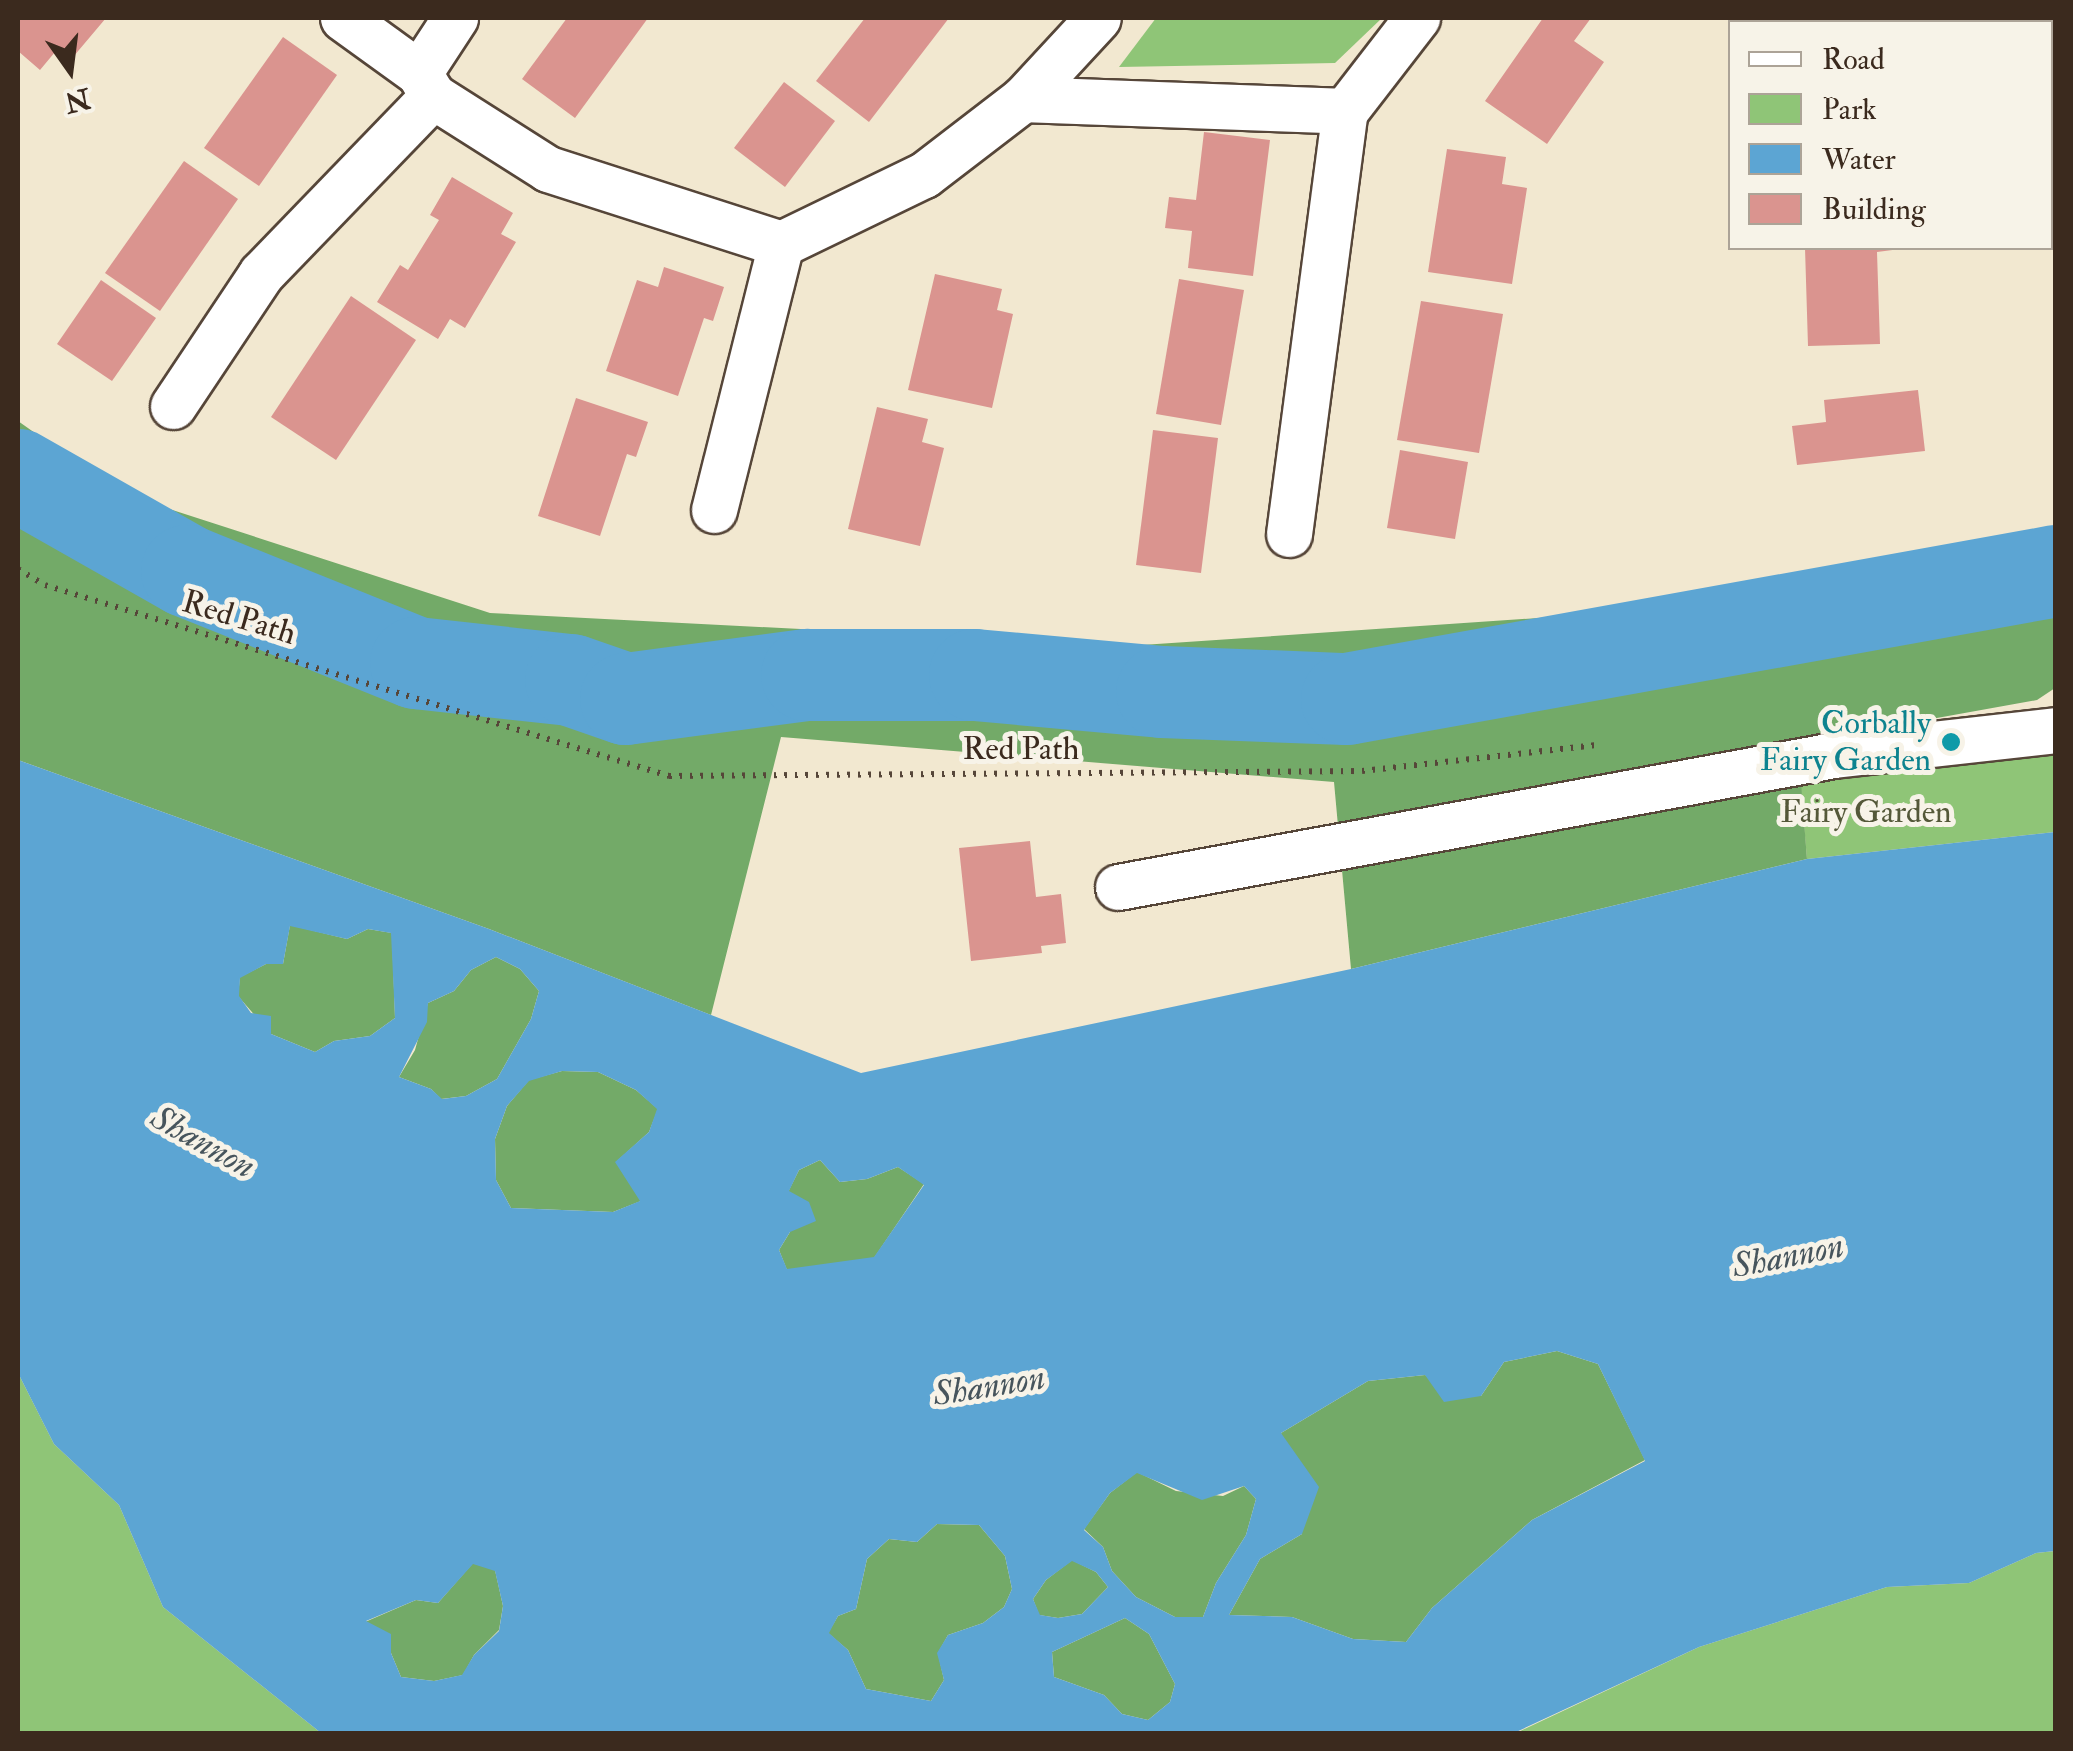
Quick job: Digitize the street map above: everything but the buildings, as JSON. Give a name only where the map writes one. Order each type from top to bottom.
[{"type":"street","points":[[343,18],[426,84],[548,169],[780,244],[924,176],[1023,99],[1098,18]]},
{"type":"street","points":[[173,406],[262,274],[426,84],[455,18]]},
{"type":"street","points":[[1289,534],[1345,111],[1416,18]]},
{"type":"street","points":[[1023,99],[1345,111]]},
{"type":"street","points":[[714,510],[780,244]]},
{"type":"street","points":[[1118,887],[1834,755],[2056,730]]},
{"type":"path","name":"Red Path","points":[[18,569],[45,585],[670,776],[1362,771],[1606,744]]},
{"type":"green space","points":[[1156,18],[1382,18],[1335,63],[1119,67]]},
{"type":"green space","points":[[18,421],[120,493],[490,613],[1127,646],[1759,603],[2055,541],[2055,688],[2037,700],[1798,743],[1807,859],[1351,969],[1334,782],[781,737],[711,1015],[489,929],[18,760]]},
{"type":"green space","name":"Fairy Garden","points":[[2055,753],[2055,832],[1807,859],[1800,778]]},
{"type":"green space","points":[[290,925],[347,939],[368,929],[392,933],[395,1018],[370,1036],[334,1041],[315,1052],[271,1034],[238,996],[240,977],[266,964],[283,964]]},
{"type":"green space","points":[[496,957],[520,969],[539,991],[531,1019],[497,1079],[466,1096],[441,1099],[431,1089],[399,1077],[415,1050],[428,1003],[454,991],[471,970]]},
{"type":"green space","points":[[562,1071],[598,1072],[636,1090],[658,1109],[649,1132],[616,1162],[641,1201],[613,1212],[511,1208],[496,1180],[495,1139],[507,1106],[529,1080]]},
{"type":"green space","points":[[820,1160],[840,1182],[867,1179],[898,1167],[924,1184],[874,1258],[787,1270],[779,1250],[790,1232],[788,1192],[799,1170]]},
{"type":"green space","points":[[1557,1351],[1598,1364],[1645,1460],[1532,1520],[1432,1608],[1406,1642],[1353,1639],[1292,1617],[1229,1615],[1260,1559],[1302,1534],[1281,1433],[1368,1381],[1425,1375],[1481,1396],[1504,1362]]},
{"type":"green space","points":[[18,1373],[54,1444],[119,1505],[163,1607],[321,1733],[18,1733]]},
{"type":"green space","points":[[1137,1472],[1176,1491],[1223,1496],[1244,1486],[1256,1499],[1246,1535],[1216,1583],[1203,1617],[1175,1617],[1136,1597],[1112,1571],[1103,1547],[1084,1529],[1110,1493]]},
{"type":"green space","points":[[937,1524],[979,1525],[1005,1556],[1012,1589],[1004,1607],[983,1623],[948,1635],[938,1653],[944,1680],[931,1701],[866,1689],[848,1650],[828,1633],[838,1616],[856,1609],[867,1559],[889,1539],[917,1542]]},
{"type":"green space","points":[[2055,1551],[2055,1733],[1514,1734],[1699,1647],[1887,1587],[1969,1583],[2036,1553]]},
{"type":"green space","points":[[1072,1560],[1096,1572],[1108,1587],[1082,1614],[1058,1618],[1039,1615],[1033,1599],[1046,1580]]},
{"type":"green space","points":[[473,1563],[495,1570],[503,1606],[499,1630],[474,1655],[463,1675],[434,1681],[401,1677],[391,1653],[365,1622],[416,1600],[438,1603]]},
{"type":"green space","points":[[1125,1618],[1149,1634],[1175,1684],[1170,1702],[1148,1720],[1122,1714],[1104,1695],[1054,1677],[1052,1652]]},
{"type":"water","name":"Shannon","points":[[18,760],[489,929],[861,1073],[1351,969],[1807,859],[2055,832],[2055,1551],[2036,1553],[1969,1583],[1887,1587],[1699,1647],[1514,1733],[321,1733],[163,1607],[119,1505],[54,1444],[18,1373]],"holes":[[[290,926],[347,939],[368,929],[391,933],[395,1018],[370,1036],[334,1041],[315,1052],[271,1034],[271,1016],[251,1013],[239,996],[240,978],[266,964],[283,964]],[[496,957],[520,969],[539,991],[531,1019],[497,1079],[466,1096],[442,1099],[431,1089],[399,1077],[427,1022],[428,1003],[454,991],[471,970]],[[562,1071],[598,1072],[636,1090],[657,1109],[649,1132],[615,1162],[640,1201],[613,1212],[511,1208],[496,1180],[495,1139],[507,1106],[529,1081]],[[820,1160],[840,1182],[867,1179],[898,1167],[924,1185],[874,1257],[787,1269],[779,1250],[790,1232],[816,1221],[809,1202],[789,1191],[799,1170]],[[1557,1351],[1598,1364],[1645,1461],[1532,1520],[1432,1608],[1406,1642],[1353,1639],[1292,1617],[1229,1615],[1260,1559],[1302,1534],[1319,1487],[1281,1433],[1368,1381],[1425,1375],[1444,1402],[1481,1396],[1504,1362]],[[1137,1473],[1202,1500],[1244,1486],[1256,1499],[1246,1535],[1216,1583],[1203,1617],[1175,1617],[1136,1597],[1112,1571],[1103,1547],[1084,1530],[1110,1493]],[[937,1524],[979,1525],[1005,1556],[1012,1589],[1004,1607],[983,1623],[948,1635],[937,1653],[944,1680],[931,1701],[866,1689],[848,1650],[829,1633],[838,1616],[856,1609],[867,1559],[889,1539],[917,1542]],[[1072,1561],[1096,1572],[1108,1587],[1082,1614],[1058,1618],[1040,1615],[1033,1599],[1046,1580]],[[473,1564],[495,1571],[503,1606],[499,1631],[474,1655],[462,1675],[434,1681],[401,1677],[391,1653],[391,1634],[366,1621],[416,1600],[438,1603]],[[1125,1618],[1149,1634],[1175,1684],[1170,1702],[1148,1720],[1122,1714],[1104,1695],[1054,1677],[1052,1652]]]},
{"type":"waterway","points":[[18,475],[187,571],[416,663],[571,680],[626,699],[807,675],[975,675],[1162,692],[1347,699],[2056,571]]},
{"type":"place","name":"Corbally Fairy Garden","points":[[1951,742]]}]
